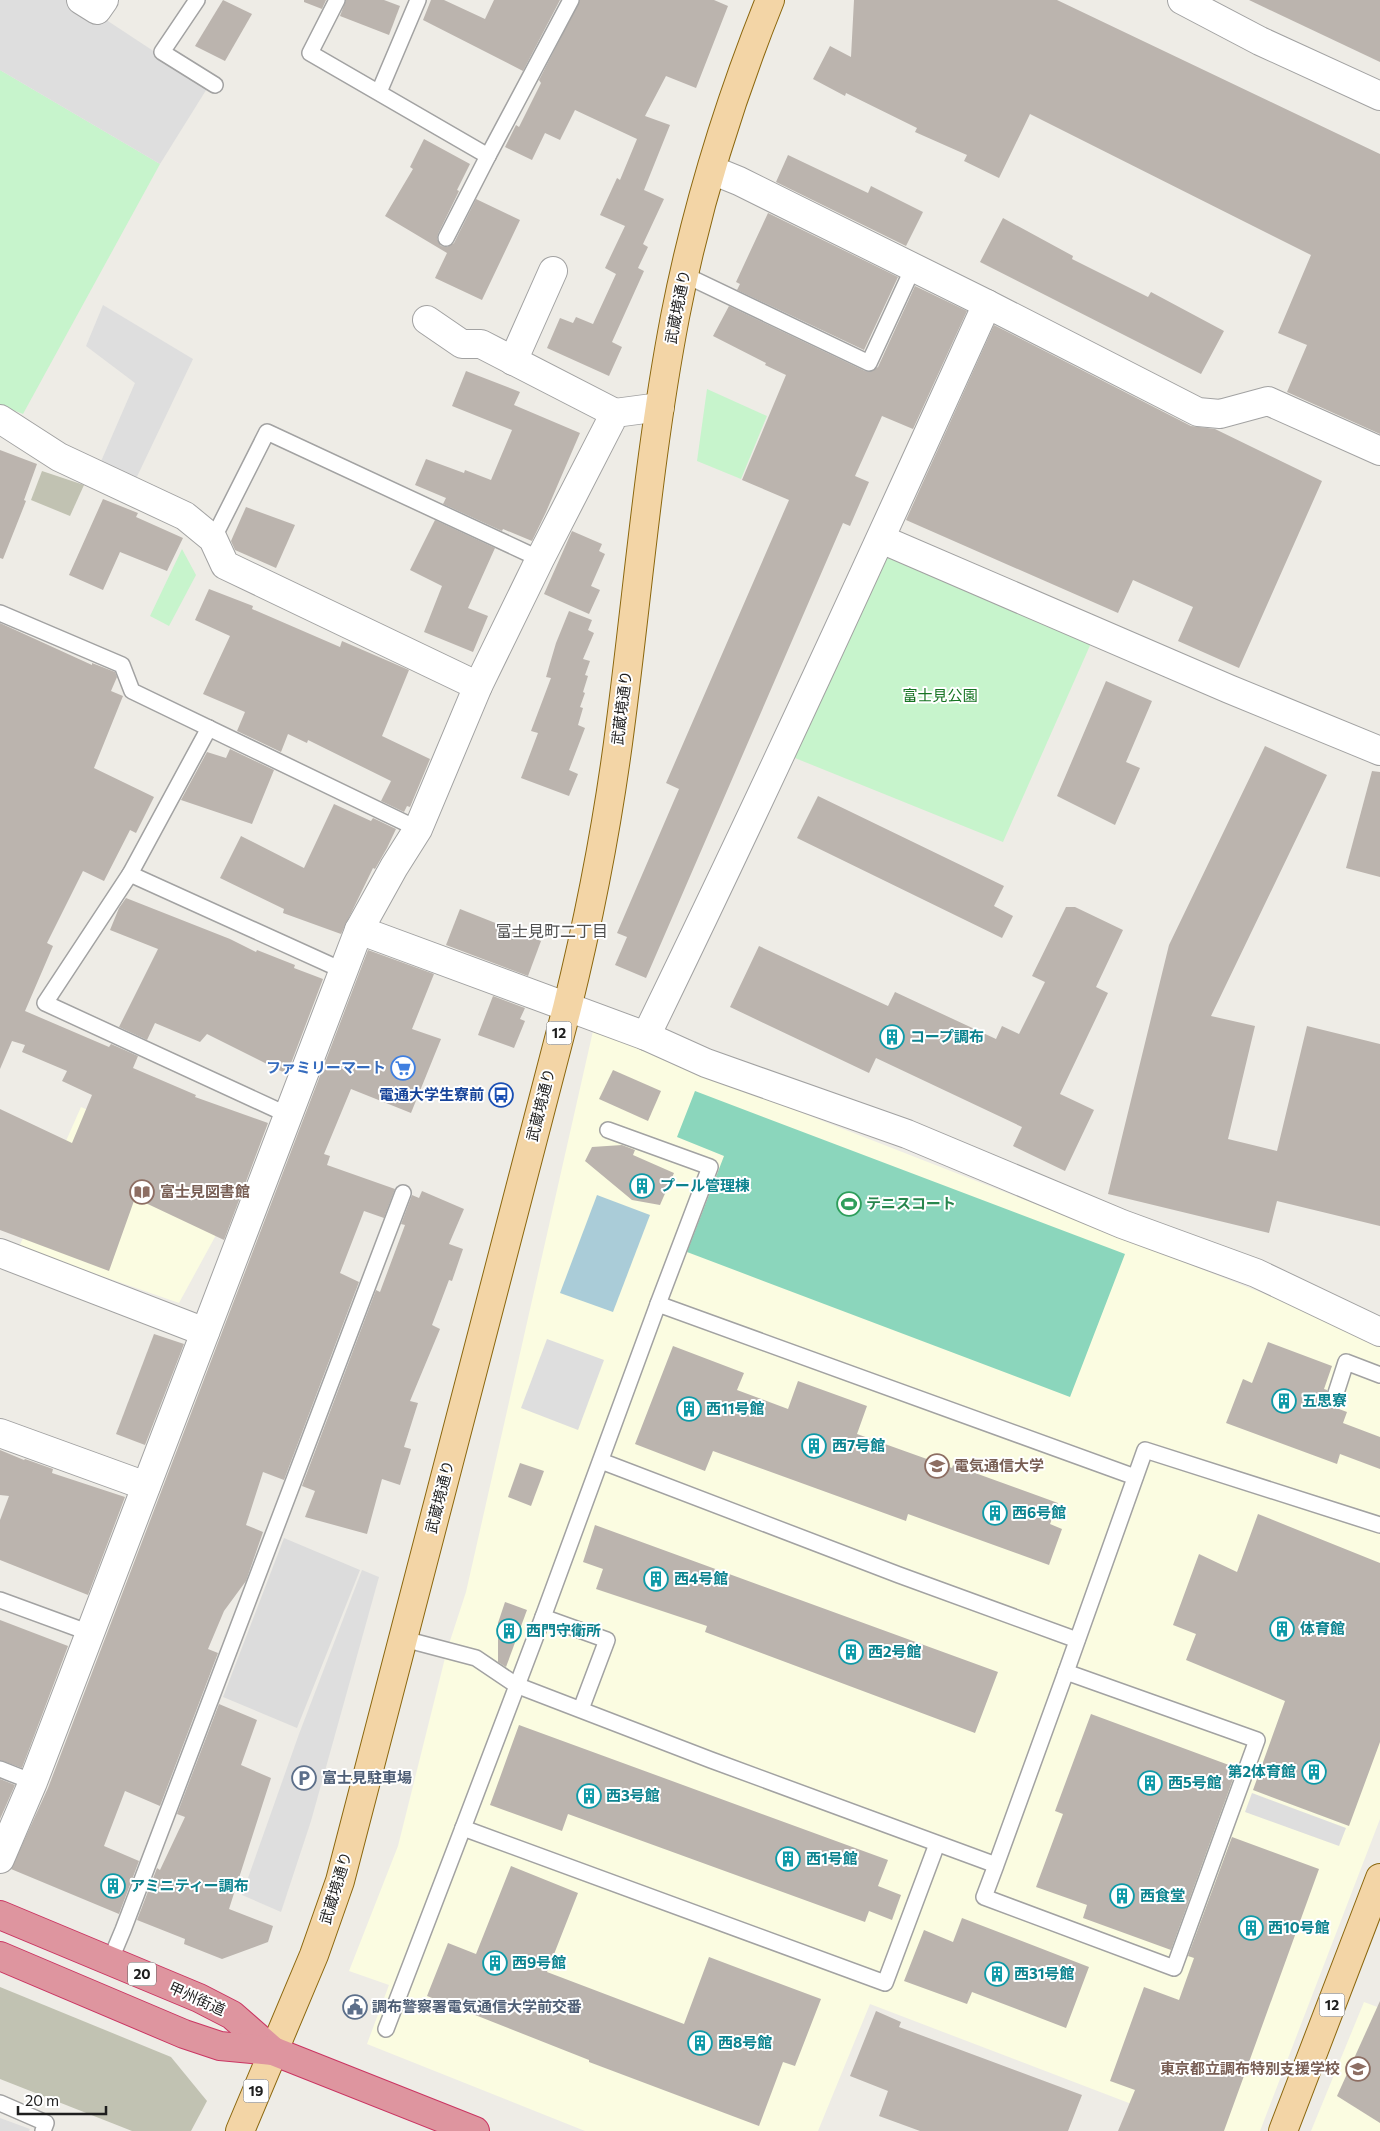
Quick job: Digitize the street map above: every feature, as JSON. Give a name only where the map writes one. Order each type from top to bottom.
[{"type":"highway","name":"甲州街道","points":[[0,1915],[199,1998],[232,2015],[273,2051]]},
{"type":"highway","name":"甲州街道","points":[[0,1956],[184,2034],[220,2046],[273,2051],[475,2131]]},
{"type":"main road","name":"武蔵境通り","points":[[240,2131],[314,1955],[340,1881],[567,1008],[599,865],[620,730],[660,407],[675,317],[712,170],[765,2]]},
{"type":"main road","name":"12","points":[[1283,2131],[1380,1878]]},
{"type":"street","points":[[81,0],[97,10],[104,0]]},
{"type":"street","points":[[1182,0],[1260,41],[1380,96]]},
{"type":"street","points":[[712,170],[739,181],[988,304],[1198,412],[1220,414],[1268,402],[1380,451]]},
{"type":"street","points":[[513,360],[553,271]]},
{"type":"street","points":[[646,1036],[709,907],[881,539],[988,304]]},
{"type":"street","points":[[427,320],[462,344],[481,344],[615,413],[660,407]]},
{"type":"street","points":[[0,1858],[33,1782],[360,930],[394,867],[418,829],[478,686],[540,558],[615,413]]},
{"type":"street","points":[[0,419],[59,457],[185,516],[213,538],[224,565],[478,686]]},
{"type":"street","points":[[881,539],[1229,689],[1380,751]]},
{"type":"street","points":[[360,930],[646,1036],[706,1063],[907,1134],[1122,1224],[1256,1274],[1380,1332]]},
{"type":"street","points":[[0,1253],[205,1332]]},
{"type":"street","points":[[0,1434],[146,1486]]},
{"type":"lane","points":[[197,0],[162,52],[215,85]]},
{"type":"lane","points":[[337,0],[310,53],[488,156]]},
{"type":"lane","points":[[379,92],[418,0]]},
{"type":"lane","points":[[446,238],[571,0]]},
{"type":"lane","points":[[685,275],[869,364],[913,268]]},
{"type":"lane","points":[[213,538],[267,432],[540,558]]},
{"type":"lane","points":[[0,613],[122,665],[132,691],[418,829]]},
{"type":"lane","points":[[209,728],[130,874],[45,1003],[288,1115]]},
{"type":"lane","points":[[130,874],[344,971]]},
{"type":"lane","points":[[386,2029],[543,1617],[710,1167],[608,1130]]},
{"type":"lane","points":[[110,1961],[127,1921],[403,1194]]},
{"type":"lane","points":[[658,1304],[1135,1477]]},
{"type":"lane","points":[[1336,1393],[1346,1362],[1380,1375]]},
{"type":"lane","points":[[1066,1672],[1257,1740],[1174,1968],[984,1897],[1145,1450],[1380,1525]]},
{"type":"lane","points":[[601,1461],[899,1575],[1078,1640]]},
{"type":"lane","points":[[0,1600],[90,1633]]},
{"type":"lane","points":[[543,1617],[607,1640],[581,1709]]},
{"type":"lane","points":[[404,1639],[476,1658],[516,1685],[937,1844],[996,1864]]},
{"type":"lane","points":[[0,1769],[33,1782]]},
{"type":"lane","points":[[463,1828],[885,1982],[937,1844]]},
{"type":"lane","points":[[0,2104],[46,2124],[43,2131]]},
{"type":"shaded area","points":[[0,0],[76,0],[208,87],[160,164],[0,70]]},
{"type":"shaded area","points":[[103,305],[193,359],[133,485],[99,466],[135,383],[86,346]]},
{"type":"shaded area","points":[[42,471],[84,485],[70,516],[31,500]]},
{"type":"shaded area","name":"電気通信大学","points":[[593,1031],[1380,1339],[1380,1819],[1260,2131],[1202,2131],[870,2004],[818,2131],[585,2131],[367,2044],[389,1985],[349,1971],[398,1846],[447,1650],[466,1592]]},
{"type":"shaded area","name":"富士見図書館","points":[[81,1107],[246,1180],[179,1303],[19,1247]]},
{"type":"shaded area","points":[[547,1339],[604,1360],[578,1430],[521,1408]]},
{"type":"shaded area","points":[[284,1538],[360,1570],[297,1728],[223,1697]]},
{"type":"shaded area","name":"富士見駐車場","points":[[362,1570],[379,1577],[311,1821],[281,1912],[242,1895],[299,1734]]},
{"type":"shaded area","points":[[1252,1793],[1346,1828],[1339,1846],[1245,1812]]},
{"type":"shaded area","points":[[0,1987],[171,2057],[207,2101],[191,2131],[132,2131],[0,2079]]},
{"type":"shaded area","name":"東京都立調布特別支援学校","points":[[1364,2002],[1380,2008],[1380,2131],[1311,2131]]},
{"type":"shaded area","points":[[0,2118],[30,2129],[29,2131],[0,2131]]},
{"type":"green space","points":[[0,70],[160,164],[23,414],[0,405]]},
{"type":"green space","points":[[707,389],[767,416],[741,479],[697,461]]},
{"type":"green space","name":"富士見公園","points":[[879,546],[1092,641],[1003,842],[790,756]]},
{"type":"green space","points":[[182,549],[196,575],[169,626],[150,616]]},
{"type":"green space","name":"テニスコート","points":[[695,1091],[1125,1254],[1070,1397],[687,1252],[724,1156],[677,1137]]},
{"type":"water","points":[[597,1195],[650,1215],[613,1312],[560,1293]]},
{"type":"building","points":[[223,0],[252,14],[225,61],[195,46]]},
{"type":"building","points":[[304,0],[326,0],[322,9],[304,2]]},
{"type":"building","points":[[346,0],[384,0],[400,6],[389,35],[340,16]]},
{"type":"building","points":[[431,0],[444,0],[485,19],[494,0],[560,0],[523,71],[423,20]]},
{"type":"building","points":[[580,0],[714,0],[728,6],[696,88],[666,76],[645,116],[670,125],[644,190],[664,199],[643,244],[648,247],[638,268],[644,271],[612,342],[622,347],[609,376],[547,348],[560,318],[573,323],[576,317],[593,324],[616,274],[605,268],[625,226],[600,215],[617,178],[620,180],[637,139],[575,110],[560,140],[545,133],[532,160],[505,147],[516,125],[519,127],[541,83],[539,80]]},
{"type":"building","points":[[854,0],[1057,0],[1380,154],[1380,434],[1287,392],[1307,345],[1278,333],[1311,255],[1030,114],[999,178],[964,161],[967,155],[915,132],[917,128],[846,93],[845,96],[813,79],[830,46],[851,57]]},
{"type":"building","points":[[1249,0],[1380,0],[1380,62]]},
{"type":"building","points":[[424,139],[470,164],[438,234],[437,239],[441,246],[447,247],[454,243],[476,199],[520,220],[482,300],[435,278],[447,253],[385,216],[413,169],[410,167]]},
{"type":"building","points":[[788,155],[868,193],[871,186],[923,212],[906,246],[776,182]]},
{"type":"building","points":[[768,213],[898,277],[864,350],[737,290],[740,284],[736,282]]},
{"type":"building","points":[[1003,218],[1073,256],[1072,259],[1148,297],[1151,292],[1224,331],[1201,374],[980,262]]},
{"type":"building","points":[[915,286],[967,311],[913,429],[882,416],[855,476],[869,482],[850,526],[843,523],[646,978],[615,965],[627,937],[617,933],[679,789],[666,783],[789,500],[742,480],[786,375],[713,336],[729,306],[870,372],[878,367]]},
{"type":"building","points":[[994,325],[1191,426],[1215,429],[1322,481],[1239,668],[1178,641],[1193,607],[1133,580],[1118,613],[906,520]]},
{"type":"building","points":[[466,371],[520,392],[514,405],[580,433],[532,541],[503,529],[502,531],[443,504],[446,498],[415,485],[426,459],[464,473],[465,470],[491,480],[512,430],[452,406]]},
{"type":"building","points":[[0,450],[37,464],[24,500],[26,501],[3,559],[0,558]]},
{"type":"building","points":[[103,499],[138,513],[136,517],[183,538],[167,571],[120,552],[103,590],[69,575]]},
{"type":"building","points":[[246,507],[295,525],[276,568],[235,550],[231,541]]},
{"type":"building","points":[[435,520],[495,548],[468,608],[488,616],[473,652],[424,632],[442,586],[410,570]]},
{"type":"building","points":[[572,531],[602,544],[599,551],[605,554],[591,586],[600,590],[589,614],[544,594]]},
{"type":"building","points":[[209,589],[253,606],[252,609],[340,647],[342,641],[409,670],[382,736],[430,759],[410,807],[407,806],[404,812],[381,801],[391,781],[308,740],[307,743],[288,734],[281,752],[237,731],[245,712],[203,694],[230,636],[195,620]]},
{"type":"building","points":[[569,611],[592,620],[588,630],[594,633],[583,659],[590,661],[585,675],[588,676],[583,692],[585,693],[580,707],[583,708],[578,725],[585,728],[569,770],[578,774],[569,796],[521,778],[538,733],[531,731],[551,678],[546,677],[556,643]]},
{"type":"building","points":[[0,623],[92,665],[92,663],[115,672],[117,677],[111,691],[123,696],[94,768],[154,797],[136,833],[130,830],[104,881],[83,871],[47,943],[53,946],[25,1011],[109,1047],[111,1044],[138,1056],[133,1068],[196,1095],[195,1097],[268,1123],[224,1240],[135,1198],[109,1271],[0,1230],[0,1109],[72,1143],[92,1095],[62,1081],[67,1071],[22,1052],[25,1045],[12,1041],[0,1069]]},
{"type":"building","points":[[1106,681],[1152,701],[1126,762],[1140,768],[1115,825],[1057,796]]},
{"type":"building","points":[[1265,746],[1327,775],[1211,1016],[1255,1026],[1228,1139],[1277,1151],[1307,1026],[1380,1044],[1380,1226],[1277,1201],[1269,1233],[1108,1194],[1169,945]]},
{"type":"building","points":[[230,749],[274,770],[252,824],[181,800],[207,752],[226,758]]},
{"type":"building","points":[[1372,771],[1380,772],[1380,877],[1346,868]]},
{"type":"building","points":[[818,796],[1004,886],[994,906],[1013,916],[1002,938],[797,838]]},
{"type":"building","points":[[334,804],[371,821],[373,818],[396,829],[375,869],[373,868],[341,934],[283,913],[284,909],[220,878],[241,836],[304,868]]},
{"type":"building","points":[[126,898],[230,939],[256,952],[257,950],[295,965],[294,968],[323,979],[287,1074],[207,1034],[200,1042],[155,1023],[147,1040],[119,1027],[158,949],[110,930],[119,908]]},
{"type":"building","name":"コープ調布","points":[[1066,907],[1075,907],[1123,930],[1096,987],[1108,993],[1060,1094],[1094,1110],[1065,1171],[1013,1146],[1022,1127],[876,1058],[869,1073],[730,1007],[759,946],[888,1006],[895,992],[996,1039],[1002,1026],[1019,1034],[1045,982],[1032,976]]},
{"type":"building","points":[[460,909],[541,941],[528,976],[446,945]]},
{"type":"building","points":[[368,950],[434,974],[412,1029],[441,1039],[411,1113],[351,1089],[324,1154],[330,1156],[327,1165],[395,1189],[384,1218],[364,1211],[340,1273],[359,1282],[284,1480],[263,1472],[246,1525],[263,1532],[246,1581],[224,1611],[208,1649],[218,1653],[160,1806],[125,1791],[104,1846],[139,1861],[119,1914],[11,1869],[48,1788]]},
{"type":"building","points":[[493,996],[525,1008],[520,1019],[525,1021],[514,1048],[478,1035]]},
{"type":"building","points":[[613,1070],[661,1091],[648,1121],[599,1099]]},
{"type":"building","name":"プール管理棟","points":[[622,1145],[635,1150],[633,1155],[674,1173],[660,1205],[632,1200],[585,1161],[592,1147]]},
{"type":"building","points":[[422,1191],[464,1209],[449,1244],[463,1249],[452,1281],[449,1280],[432,1325],[440,1329],[410,1401],[418,1403],[404,1447],[411,1449],[400,1485],[382,1479],[367,1534],[305,1517],[315,1491],[302,1486],[376,1290],[380,1292],[405,1225],[401,1224],[412,1195],[419,1198]]},
{"type":"building","points":[[154,1334],[184,1344],[145,1445],[116,1434]]},
{"type":"building","name":"五思寮","points":[[1268,1342],[1332,1366],[1324,1389],[1327,1390],[1327,1395],[1333,1402],[1331,1406],[1347,1412],[1343,1423],[1380,1437],[1380,1469],[1340,1454],[1337,1464],[1226,1423],[1243,1379],[1252,1383]]},
{"type":"building","points":[[673,1346],[744,1373],[737,1390],[788,1409],[798,1381],[867,1406],[857,1434],[952,1468],[953,1465],[1058,1503],[1050,1524],[1062,1529],[1049,1565],[908,1514],[906,1521],[713,1451],[705,1471],[635,1444]]},
{"type":"building","points":[[0,1450],[53,1469],[52,1473],[125,1497],[88,1595],[0,1560],[0,1520],[9,1496],[0,1495]]},
{"type":"building","points":[[520,1463],[544,1471],[531,1506],[508,1497]]},
{"type":"building","name":"体育館","points":[[1258,1514],[1380,1563],[1380,1742],[1349,1826],[1253,1790],[1285,1701],[1186,1660],[1196,1634],[1173,1625],[1199,1554],[1237,1572]]},
{"type":"building","name":"西2号館","points":[[595,1525],[998,1672],[975,1733],[705,1632],[707,1626],[596,1589],[603,1569],[583,1562]]},
{"type":"building","name":"西門守衛所","points":[[505,1602],[527,1610],[506,1667],[498,1662],[498,1623]]},
{"type":"building","points":[[0,1620],[68,1646],[22,1768],[0,1760]]},
{"type":"building","points":[[219,1704],[257,1720],[241,1765],[271,1778],[229,1909],[273,1926],[268,1942],[222,1959],[184,1944],[185,1939],[137,1920],[157,1868],[160,1870],[185,1817],[177,1814]]},
{"type":"building","points":[[1091,1714],[1237,1768],[1171,1950],[1083,1918],[1087,1905],[1036,1887],[1063,1814],[1055,1811]]},
{"type":"building","points":[[519,1725],[888,1860],[878,1886],[901,1895],[892,1920],[869,1911],[865,1922],[568,1814],[562,1831],[490,1805]]},
{"type":"building","points":[[0,1779],[15,1785],[0,1819]]},
{"type":"building","name":"西10号館","points":[[1232,1837],[1319,1869],[1224,2131],[1118,2131],[1135,2090],[1110,2081],[1144,1987],[1179,2000],[1194,1958],[1188,1956]]},
{"type":"building","points":[[511,1866],[578,1893],[547,1972],[684,2024],[709,1957],[821,1999],[795,2066],[783,2062],[759,2126],[589,2062],[589,2060],[427,1996],[448,1943],[476,1954]]},
{"type":"building","name":"西31号館","points":[[962,1918],[1089,1967],[1066,2028],[972,1992],[967,2004],[904,1981],[924,1930],[953,1942]]},
{"type":"building","points":[[1380,2001],[1380,2123],[1337,2096]]},
{"type":"building","points":[[876,2011],[901,2022],[899,2027],[1082,2095],[1068,2131],[920,2131],[879,2116],[888,2091],[850,2076]]},
{"type":"place","name":"コープ調布","points":[[892,1037]]},
{"type":"place","name":"ファミリーマート","points":[[403,1068]]},
{"type":"place","name":"電通大学生寮前","points":[[501,1095]]},
{"type":"place","name":"プール管理棟","points":[[642,1186]]},
{"type":"place","name":"富士見図書館","points":[[142,1192]]},
{"type":"place","name":"テニスコート","points":[[849,1204]]},
{"type":"place","name":"五思寮","points":[[1284,1401]]},
{"type":"place","name":"西11号館","points":[[689,1409]]},
{"type":"place","name":"西7号館","points":[[814,1446]]},
{"type":"place","name":"電気通信大学","points":[[937,1466]]},
{"type":"place","name":"西6号館","points":[[995,1513]]},
{"type":"place","name":"西4号館","points":[[656,1579]]},
{"type":"place","name":"体育館","points":[[1282,1629]]},
{"type":"place","name":"西門守衛所","points":[[509,1631]]},
{"type":"place","name":"西2号館","points":[[851,1652]]},
{"type":"place","name":"第2体育館","points":[[1314,1772]]},
{"type":"place","name":"富士見駐車場","points":[[304,1778]]},
{"type":"place","name":"西5号館","points":[[1150,1783]]},
{"type":"place","name":"西3号館","points":[[589,1796]]},
{"type":"place","name":"西1号館","points":[[788,1859]]},
{"type":"place","name":"アミニティー調布","points":[[113,1886]]},
{"type":"place","name":"西食堂","points":[[1122,1896]]},
{"type":"place","name":"西10号館","points":[[1251,1928]]},
{"type":"place","name":"西9号館","points":[[495,1963]]},
{"type":"place","name":"西31号館","points":[[997,1974]]},
{"type":"place","name":"調布警察署電気通信大学前交番","points":[[355,2007]]},
{"type":"place","name":"西8号館","points":[[700,2043]]},
{"type":"place","name":"東京都立調布特別支援学校","points":[[1358,2069]]},
{"type":"district","name":"富士見町二丁目","points":[[552,931]]}]
